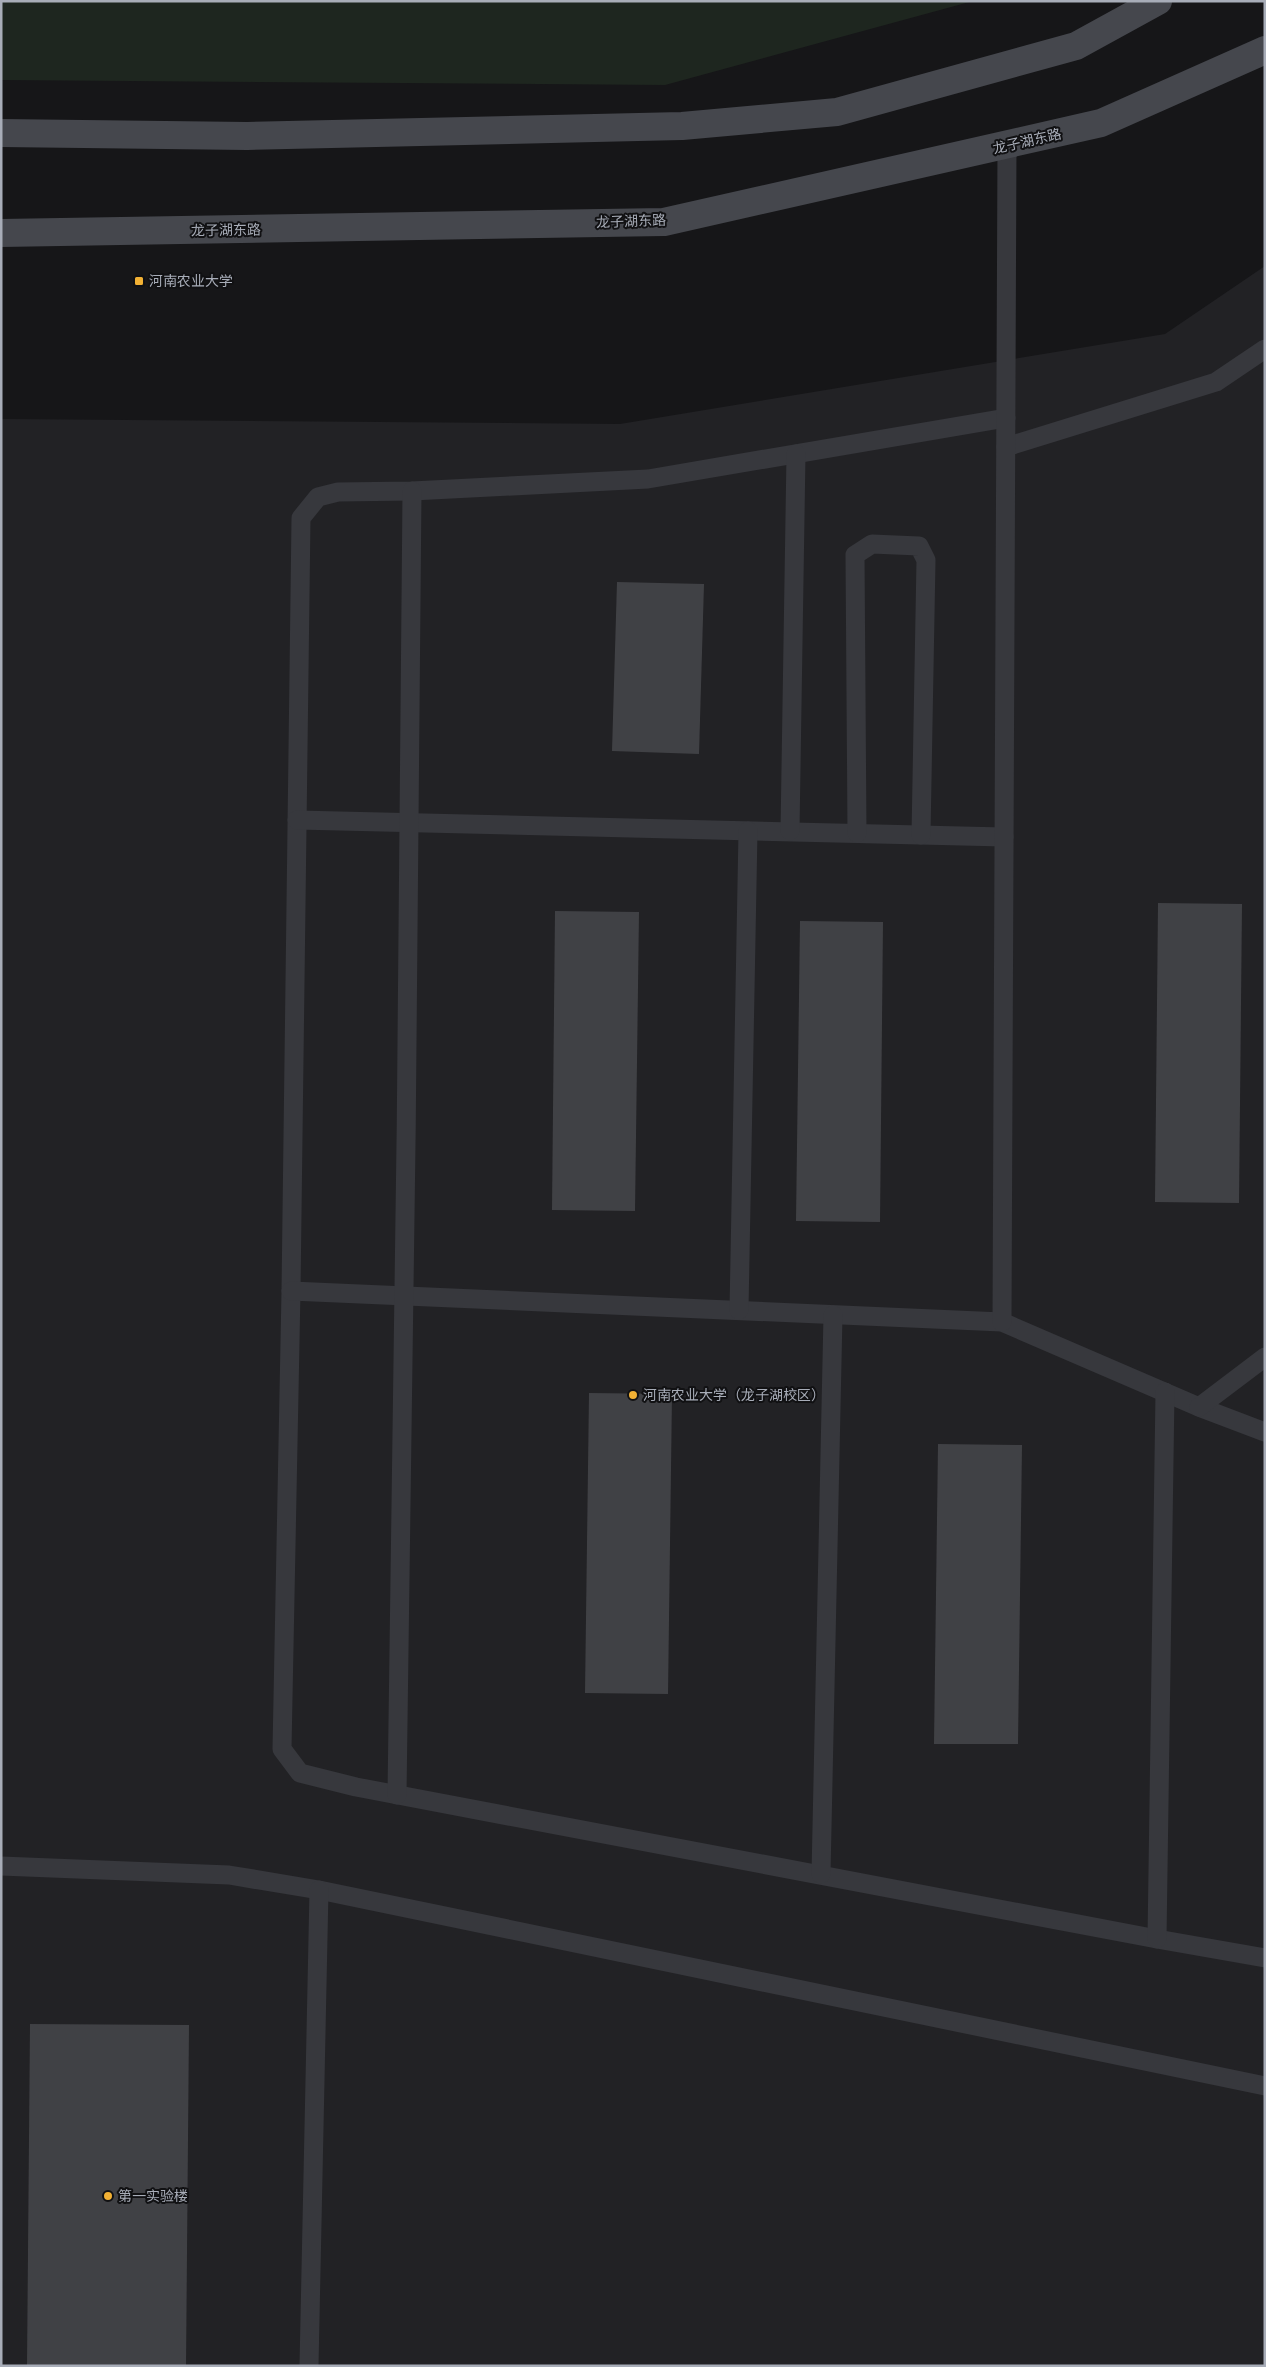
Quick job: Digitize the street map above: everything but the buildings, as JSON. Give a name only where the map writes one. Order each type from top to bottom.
[{"type":"street","points":[[1,133],[247,136],[653,127],[837,112],[1076,46],[1158,1]]},
{"type":"street","name":"龙子湖东路","points":[[1,233],[664,222],[1101,123],[1265,50]]},
{"type":"lane","points":[[1002,1322],[1007,145]]},
{"type":"lane","points":[[1006,447],[1216,382],[1265,350]]},
{"type":"lane","points":[[1006,418],[648,479],[412,491],[338,492],[318,497],[300,518],[291,1291],[282,1749],[300,1773],[397,1795],[1265,1958]]},
{"type":"lane","points":[[790,832],[796,454]]},
{"type":"lane","points":[[397,1795],[402,1296],[411,823],[412,491]]},
{"type":"lane","points":[[857,833],[855,555],[872,544],[919,546],[926,560],[921,835]]},
{"type":"lane","points":[[297,820],[1004,837]]},
{"type":"lane","points":[[740,1310],[748,831]]},
{"type":"lane","points":[[291,1291],[1002,1322],[1199,1407],[1265,1432]]},
{"type":"lane","points":[[821,1874],[833,1315]]},
{"type":"lane","points":[[1199,1407],[1265,1358]]},
{"type":"lane","points":[[1157,1939],[1165,1392]]},
{"type":"lane","points":[[1,1866],[229,1875],[319,1890],[1265,2086]]},
{"type":"lane","points":[[310,2366],[319,1890]]},
{"type":"shaded area","points":[[1,1],[973,1],[665,85],[1,80]]},
{"type":"shaded area","name":"河南农业大学（龙子湖校区）","points":[[1265,266],[1265,2366],[1,2366],[1,419],[620,424],[1165,334]]},
{"type":"place","name":"河南农业大学","points":[[139,281]]},
{"type":"place","name":"河南农业大学（龙子湖校区）","points":[[633,1395]]},
{"type":"place","name":"第一实验楼","points":[[108,2196]]}]
